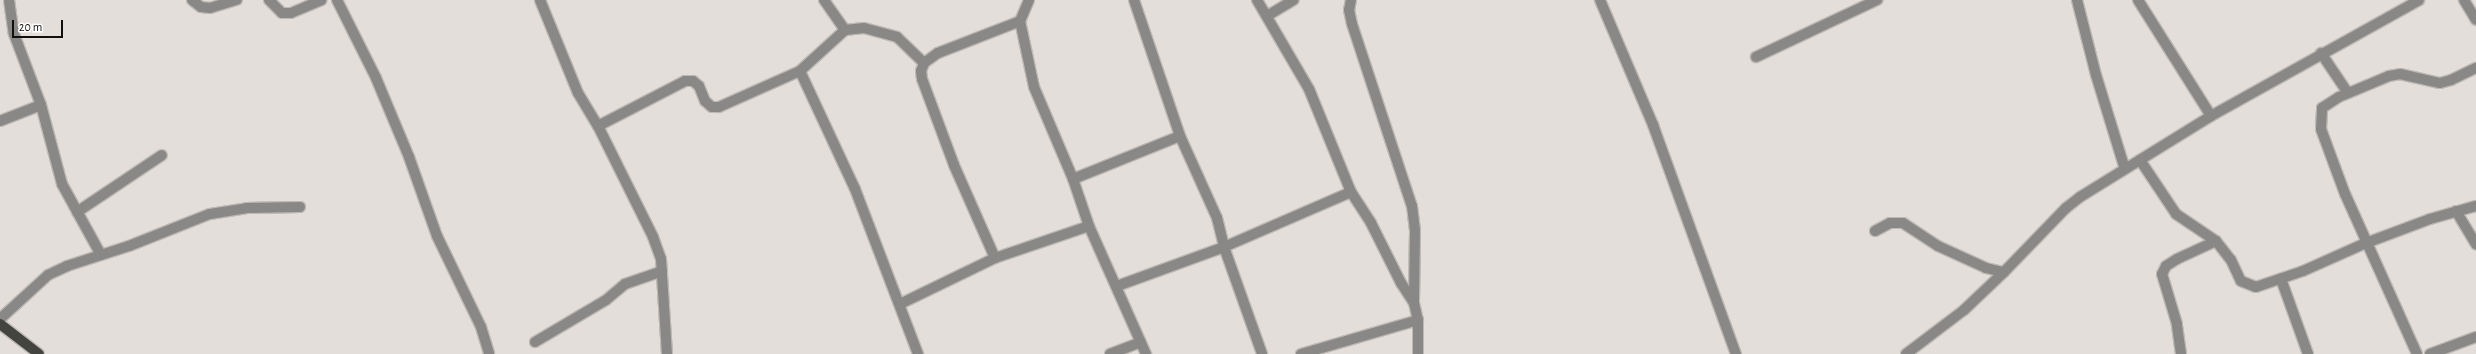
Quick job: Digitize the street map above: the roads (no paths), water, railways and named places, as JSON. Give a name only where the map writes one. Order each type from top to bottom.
[{"type":"main road","points":[[0,324],[39,354]]},
{"type":"street","points":[[9,0],[14,34],[41,105],[62,184],[101,255]]},
{"type":"street","points":[[192,0],[201,7],[210,8],[237,0]]},
{"type":"street","points":[[269,0],[282,13],[291,13],[321,0]]},
{"type":"street","points":[[337,0],[379,86],[409,157],[437,236],[481,326],[489,354]]},
{"type":"street","points":[[540,0],[578,93],[598,126],[653,237],[662,271],[667,354]]},
{"type":"street","points":[[824,0],[845,30]]},
{"type":"street","points":[[1029,0],[1020,21],[1034,87],[1073,179],[1089,226],[1146,354]]},
{"type":"street","points":[[1134,0],[1180,136],[1217,218],[1224,247],[1262,354]]},
{"type":"street","points":[[1258,0],[1309,89],[1351,192],[1371,223],[1401,283],[1414,303]]},
{"type":"street","points":[[1267,16],[1294,0]]},
{"type":"street","points":[[1351,0],[1349,10],[1352,24],[1412,206],[1415,230],[1414,303],[1418,320],[1418,354]]},
{"type":"street","points":[[1600,0],[1653,125],[1736,354]]},
{"type":"street","points":[[1756,57],[1877,0]]},
{"type":"street","points":[[2077,0],[2096,75],[2125,169]]},
{"type":"street","points":[[2138,0],[2211,116]]},
{"type":"street","points":[[1906,354],[1943,327],[2004,272],[2066,208],[2125,169],[2211,116],[2274,82],[2321,53],[2419,0]]},
{"type":"street","points":[[2464,0],[2476,20]]},
{"type":"street","points":[[995,258],[954,166],[922,79],[924,63],[938,53],[1020,21]]},
{"type":"street","points":[[598,126],[685,81],[693,81],[699,86],[705,101],[712,107],[719,107],[800,71],[845,30],[871,29],[897,37],[924,63]]},
{"type":"street","points":[[2321,53],[2348,93]]},
{"type":"street","points":[[2417,354],[2366,243],[2321,129],[2322,108],[2327,102],[2389,76],[2400,74],[2440,82],[2451,80],[2476,68]]},
{"type":"street","points":[[800,71],[855,189],[918,354]]},
{"type":"street","points":[[0,122],[41,105]]},
{"type":"street","points":[[1073,179],[1180,136]]},
{"type":"street","points":[[77,212],[162,155]]},
{"type":"street","points":[[2140,160],[2176,214],[2216,241],[2231,260],[2241,281],[2256,287],[2281,279],[2366,243],[2456,210],[2476,206]]},
{"type":"street","points":[[1117,286],[1224,247],[1351,192]]},
{"type":"street","points":[[0,320],[48,275],[67,266],[101,255],[210,214],[246,208],[300,207]]},
{"type":"street","points":[[2456,210],[2476,244]]},
{"type":"street","points":[[1875,231],[1890,223],[1903,223],[1938,246],[1986,268],[2004,272]]},
{"type":"street","points":[[900,304],[995,258],[1089,226]]},
{"type":"street","points":[[2181,354],[2177,324],[2162,274],[2166,266],[2177,259],[2216,241]]},
{"type":"street","points":[[535,342],[606,300],[625,284],[662,271]]},
{"type":"street","points":[[2281,279],[2308,354]]},
{"type":"street","points":[[1301,354],[1418,320]]},
{"type":"street","points":[[2430,354],[2476,337]]},
{"type":"street","points":[[1110,354],[1141,342]]}]
